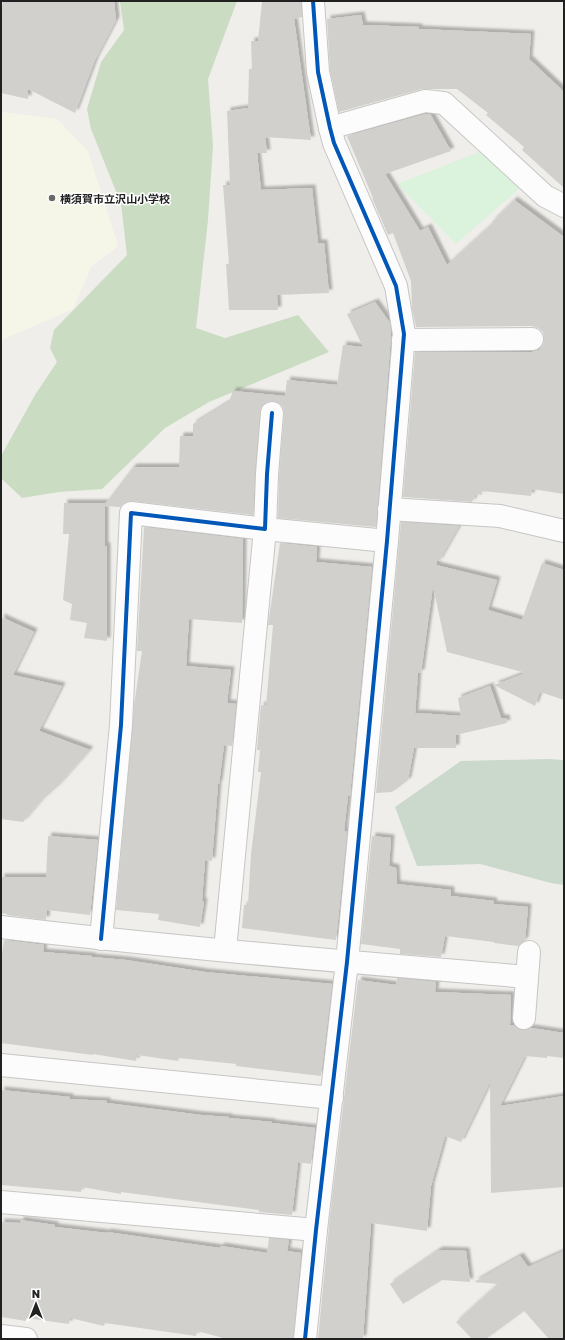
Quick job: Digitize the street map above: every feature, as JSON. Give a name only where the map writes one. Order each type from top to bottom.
[{"type":"street","points":[[305,1339],[347,962],[387,541],[404,334],[396,286],[334,143],[318,72],[312,1]]},
{"type":"street","points":[[330,128],[425,101],[444,103],[546,196],[564,206]]},
{"type":"street","points":[[403,340],[532,339]]},
{"type":"street","points":[[225,950],[265,529],[267,474],[272,413]]},
{"type":"street","points":[[389,509],[500,516],[564,531]]},
{"type":"street","points":[[101,939],[121,725],[131,513],[265,529],[387,541]]},
{"type":"street","points":[[1,927],[101,939],[527,978]]},
{"type":"street","points":[[524,1018],[529,952]]},
{"type":"street","points":[[1,1065],[332,1098]]},
{"type":"street","points":[[1,1202],[316,1230]]},
{"type":"shaded area","name":"横須賀市立沢山小学校","points":[[1,112],[57,119],[88,151],[118,246],[91,267],[73,309],[6,338],[1,342]]},
{"type":"green space","points":[[120,1],[237,1],[208,79],[213,146],[208,220],[196,328],[225,338],[298,315],[329,352],[209,402],[165,428],[102,489],[59,492],[22,498],[1,478],[1,456],[35,395],[57,362],[50,348],[54,330],[127,255],[121,204],[91,129],[87,109],[101,62],[124,30]]},
{"type":"green space","points":[[482,151],[520,188],[456,244],[397,184]]},
{"type":"green space","points":[[564,760],[564,885],[551,883],[480,864],[417,866],[395,807],[461,761]]},
{"type":"building","points":[[3,1],[114,1],[116,20],[95,60],[75,113],[28,89],[28,99],[1,93],[1,12]]},
{"type":"building","points":[[301,1],[302,17],[294,19],[311,140],[265,137],[267,153],[257,153],[261,190],[312,188],[318,243],[324,243],[329,293],[277,295],[278,310],[229,310],[226,264],[229,264],[223,185],[230,185],[227,111],[248,108],[249,69],[252,69],[251,41],[258,41],[262,2]]},
{"type":"building","points":[[361,15],[363,25],[531,34],[529,59],[564,92],[564,188],[522,150],[524,147],[486,115],[488,113],[457,89],[422,89],[339,112],[330,70],[327,19]]},
{"type":"building","points":[[430,114],[451,151],[385,174],[420,231],[428,227],[447,265],[493,223],[492,222],[514,200],[564,237],[564,494],[532,489],[531,496],[482,491],[482,495],[476,494],[472,502],[403,497],[415,352],[532,352],[539,350],[543,345],[544,339],[543,332],[532,326],[416,327],[412,308],[411,281],[393,233],[388,235],[347,136]]},
{"type":"building","points":[[375,302],[390,323],[391,335],[376,527],[278,518],[279,475],[284,414],[283,407],[279,403],[273,401],[267,402],[262,406],[260,412],[253,515],[132,501],[125,502],[120,507],[105,506],[105,546],[107,546],[107,641],[84,638],[87,623],[70,620],[72,604],[63,600],[69,534],[63,534],[64,503],[105,504],[133,467],[179,467],[180,436],[193,436],[193,424],[229,402],[233,391],[285,396],[287,380],[337,385],[343,345],[363,347],[347,314]]},
{"type":"building","points":[[401,522],[459,526],[436,565],[497,580],[488,610],[522,620],[542,563],[564,570],[564,700],[540,692],[535,706],[494,685],[526,673],[447,652],[433,586],[421,673],[418,673],[415,714],[461,716],[458,698],[490,686],[501,718],[506,718],[507,723],[456,735],[456,748],[414,748],[408,780],[392,792],[376,793]]},
{"type":"building","points":[[144,527],[243,539],[242,623],[189,619],[186,666],[231,670],[227,703],[236,704],[232,746],[224,745],[218,784],[212,861],[205,860],[202,901],[204,902],[200,927],[158,920],[159,914],[116,910],[134,705],[142,651],[137,651]]},
{"type":"building","points":[[280,543],[317,547],[316,562],[372,567],[350,795],[348,796],[344,831],[347,832],[336,940],[242,928],[244,905],[248,905],[251,854],[261,772],[258,772],[260,750],[257,750],[261,705],[266,706],[273,625],[268,625]]},
{"type":"building","points":[[1,617],[34,632],[13,675],[62,686],[39,731],[90,750],[23,822],[1,819]]},
{"type":"building","points":[[48,836],[98,840],[90,915],[47,910],[46,920],[1,913],[1,877],[46,877]]},
{"type":"building","points":[[372,836],[391,838],[389,866],[396,868],[397,884],[451,890],[451,896],[494,901],[493,904],[528,907],[525,940],[518,946],[445,936],[441,957],[400,954],[400,949],[361,944]]},
{"type":"building","points":[[4,940],[44,945],[43,952],[126,960],[205,972],[332,984],[321,1076],[236,1066],[236,1064],[179,1058],[178,1061],[137,1055],[136,1061],[93,1054],[1,1043],[1,961]]},
{"type":"building","points":[[397,978],[436,982],[435,992],[511,995],[510,1025],[523,1030],[531,1028],[564,1033],[564,1058],[525,1056],[500,1106],[564,1096],[564,1187],[491,1193],[490,1082],[461,1142],[445,1136],[431,1186],[427,1231],[371,1223],[363,1339],[318,1339],[330,1216],[358,980],[396,985]]},
{"type":"building","points":[[1,1090],[70,1097],[70,1099],[107,1101],[107,1103],[315,1128],[311,1164],[298,1162],[292,1215],[259,1212],[259,1210],[121,1192],[121,1194],[82,1187],[81,1192],[1,1185]]},
{"type":"building","points":[[20,1220],[55,1225],[55,1227],[107,1232],[267,1253],[269,1238],[289,1240],[287,1251],[301,1253],[293,1339],[227,1339],[197,1331],[196,1336],[105,1323],[104,1326],[70,1318],[69,1324],[26,1318],[26,1321],[1,1317],[1,1222],[20,1223]]},
{"type":"building","points":[[439,1250],[466,1251],[470,1282],[442,1280],[403,1304],[390,1284]]},
{"type":"building","points":[[564,1251],[564,1339],[549,1339],[524,1311],[486,1339],[472,1339],[456,1322],[498,1284],[474,1282],[520,1256],[528,1267]]},
{"type":"cycle path","points":[[305,1339],[347,962],[387,541],[404,334],[396,286],[334,143],[318,72],[313,1]]},
{"type":"cycle path","points":[[101,939],[121,725],[131,513],[265,529],[267,474],[272,413]]},
{"type":"place","name":"横須賀市立沢山小学校","points":[[52,198]]}]
